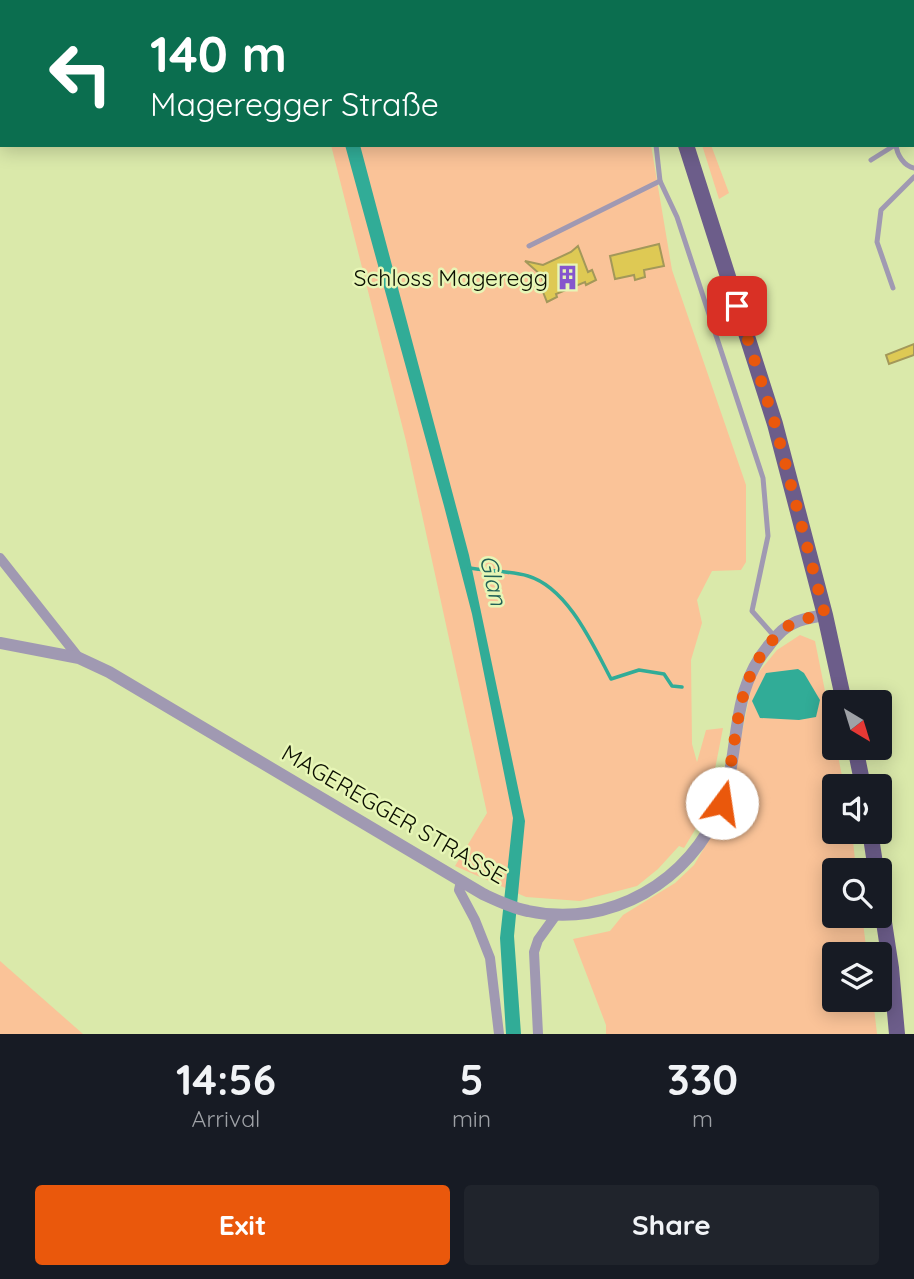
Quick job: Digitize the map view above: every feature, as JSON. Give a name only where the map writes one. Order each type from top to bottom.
[{"type":"main road","points":[[687,147],[775,424],[825,615],[841,690]]},
{"type":"main road","points":[[885,928],[897,1034]]},
{"type":"street","points":[[0,558],[79,659]]},
{"type":"street","name":"MAGEREGGER STRASSE","points":[[0,643],[79,659],[109,672],[483,894],[507,905],[549,914],[601,911],[632,900],[659,885],[692,854],[709,830],[726,789],[744,689],[756,662],[775,637],[794,623],[825,615]]},
{"type":"street","points":[[461,881],[459,890],[475,920],[490,958],[499,1034]]},
{"type":"street","points":[[538,1034],[534,952],[549,914]]},
{"type":"lane","points":[[656,147],[660,181],[677,216],[763,478],[768,536],[752,611],[775,637]]},
{"type":"lane","points":[[871,160],[893,147]]},
{"type":"lane","points":[[897,147],[902,160],[914,168]]},
{"type":"lane","points":[[893,288],[877,242],[881,210],[914,177]]},
{"type":"lane","points":[[529,246],[660,181]]},
{"type":"shaded area","points":[[332,147],[651,147],[672,270],[746,485],[746,562],[741,570],[712,571],[697,600],[702,623],[691,660],[692,744],[697,762],[706,730],[723,728],[707,810],[684,848],[679,846],[658,869],[637,886],[580,901],[526,897],[455,866],[487,813],[406,441]]},
{"type":"shaded area","points":[[703,147],[712,147],[729,193],[719,199]]},
{"type":"shaded area","points":[[800,635],[815,641],[825,690],[822,690],[822,760],[839,760],[842,774],[822,774],[822,844],[853,844],[855,858],[822,858],[822,928],[864,928],[865,942],[822,942],[822,1012],[874,1012],[877,1034],[606,1034],[606,1025],[573,939],[610,931],[623,915],[675,883],[694,865],[726,811],[753,679],[777,650]]},
{"type":"shaded area","points":[[0,961],[83,1034],[0,1034]]},
{"type":"water","points":[[346,147],[361,147],[469,555],[525,821],[514,936],[521,1034],[506,1034],[500,938],[513,818],[472,614]]},
{"type":"water","points":[[798,669],[804,673],[820,700],[816,717],[799,720],[760,718],[752,701],[766,673]]},
{"type":"building","points":[[659,244],[664,266],[644,270],[645,277],[635,280],[634,275],[615,279],[610,256]]},
{"type":"building","name":"Schloss Mageregg","points":[[578,246],[588,272],[592,270],[596,280],[556,294],[557,297],[547,302],[541,275],[525,261],[543,265]]},
{"type":"building","points":[[914,344],[914,355],[889,364],[886,355]]},
{"type":"waterway","name":"Glan","points":[[469,568],[528,576],[555,592],[578,619],[611,679],[639,670],[664,674],[672,686],[682,687]]},
{"type":"place","name":"Schloss Mageregg","points":[[568,277]]},
{"type":"route","points":[[722,803],[730,771],[740,703],[756,662],[775,637],[787,627],[803,619],[825,615],[775,424],[737,306]]}]
